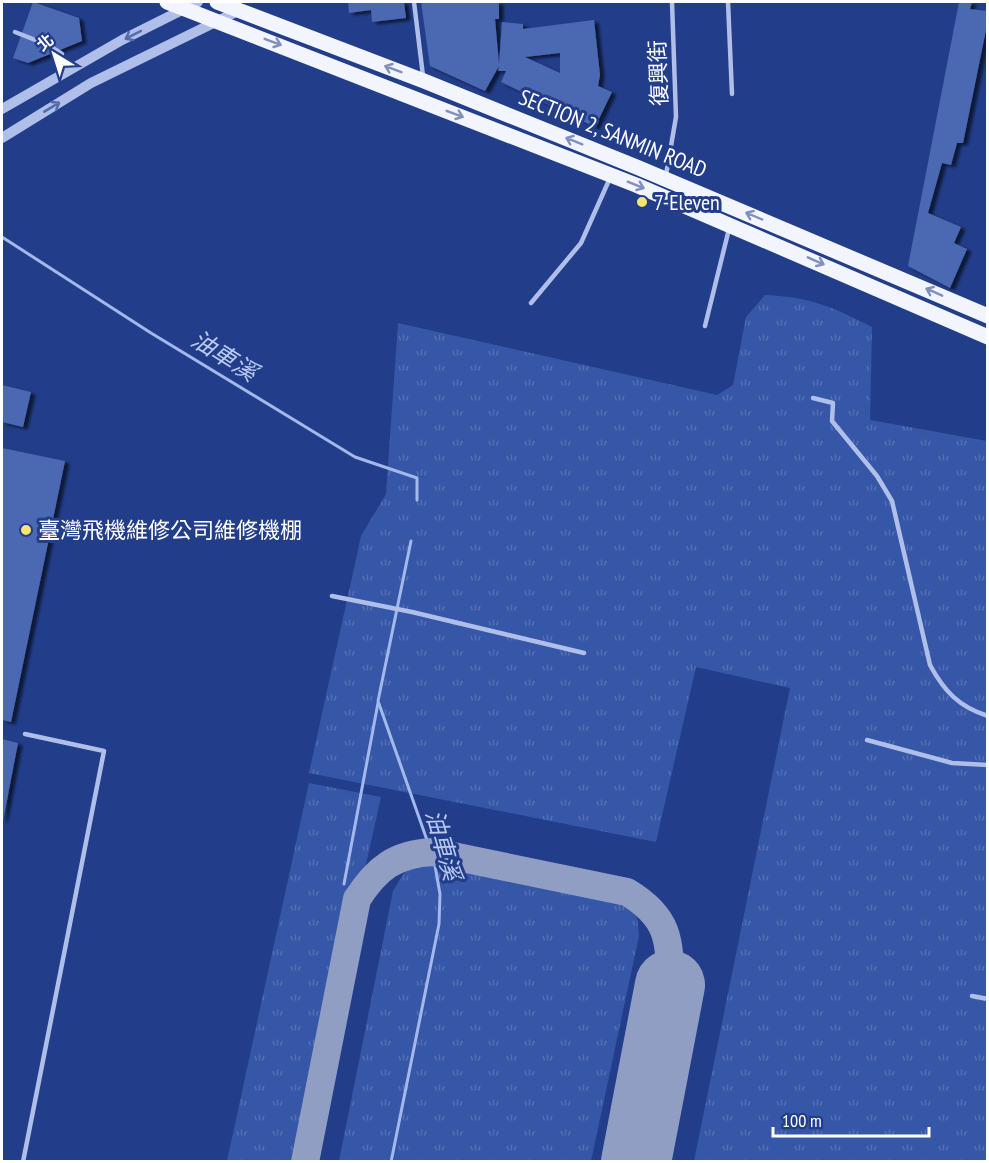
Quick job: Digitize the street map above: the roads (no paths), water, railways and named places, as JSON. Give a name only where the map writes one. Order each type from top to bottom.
[{"type":"main road","name":"SECTION 2, SANMIN ROAD","points":[[168,2],[191,5],[219,21],[611,175],[730,224],[987,337]]},
{"type":"main road","name":"SECTION 2, SANMIN ROAD","points":[[217,2],[424,81],[666,179],[987,316]]},
{"type":"street","points":[[2,109],[191,5]]},
{"type":"street","points":[[2,138],[91,83],[240,10]]},
{"type":"lane","points":[[414,2],[424,81]]},
{"type":"lane","name":"復興街","points":[[666,179],[676,117],[672,2]]},
{"type":"lane","points":[[728,2],[732,94]]},
{"type":"lane","points":[[15,32],[48,45],[62,54]]},
{"type":"lane","points":[[531,303],[581,243],[611,175]]},
{"type":"lane","points":[[705,326],[730,224]]},
{"type":"lane","points":[[813,398],[833,402],[832,420],[877,476],[892,501],[930,665],[941,685],[954,700],[973,712],[987,716]]},
{"type":"lane","points":[[333,596],[412,612],[584,653]]},
{"type":"lane","points":[[23,1161],[104,751],[25,734]]},
{"type":"lane","points":[[867,740],[952,763],[987,765]]},
{"type":"lane","points":[[972,996],[987,999]]},
{"type":"waterway","name":"油車溪","points":[[2,237],[151,333],[355,457],[417,478],[417,500]]},
{"type":"waterway","name":"油車溪","points":[[391,1162],[439,924],[440,894],[434,860],[378,701],[411,541]]},
{"type":"waterway","points":[[344,884],[378,703]]},
{"type":"place","name":"7-Eleven","points":[[642,202]]},
{"type":"place","name":"臺灣飛機維修公司維修機棚","points":[[26,530]]}]
